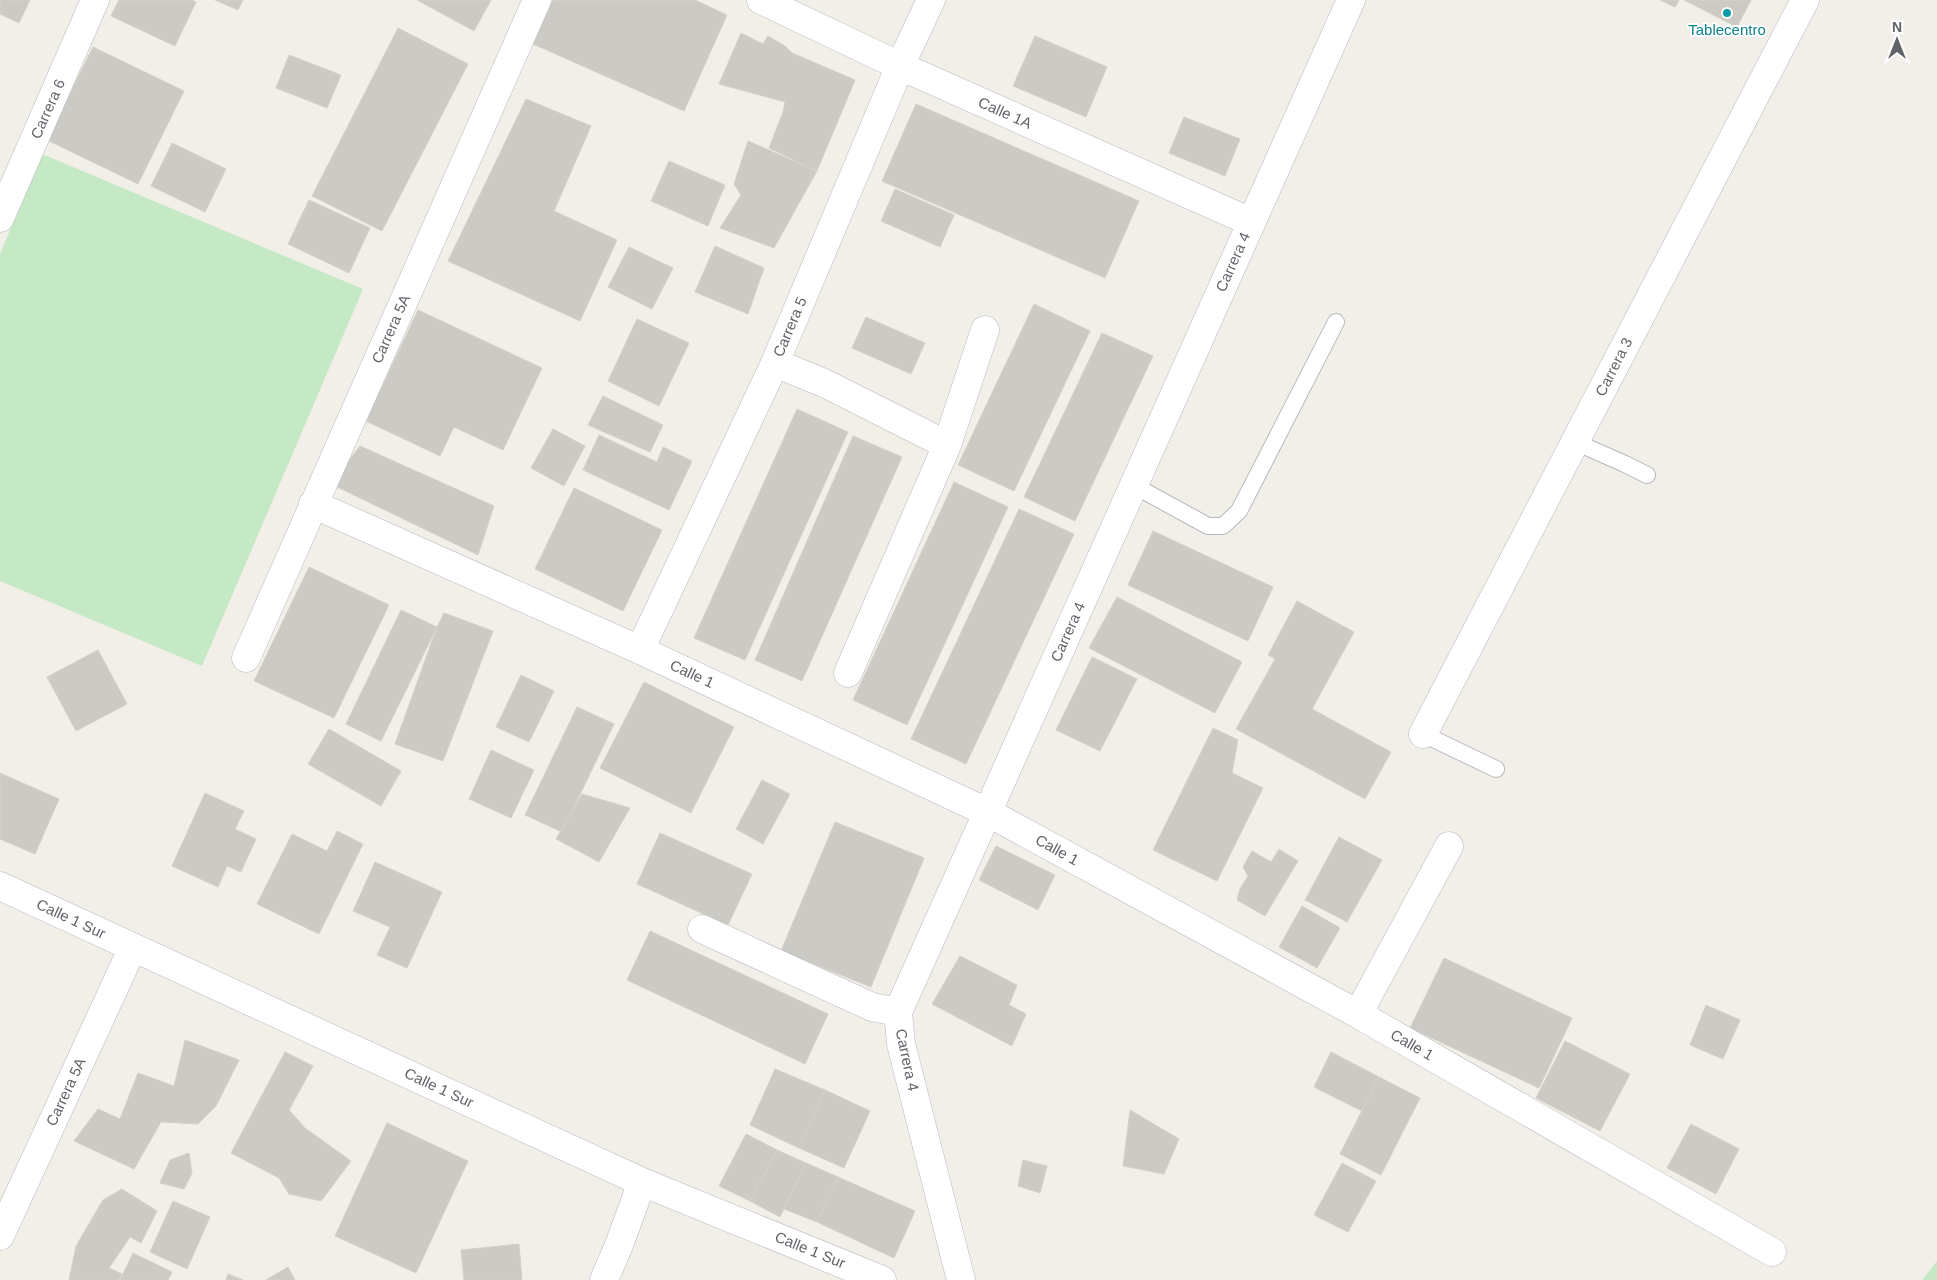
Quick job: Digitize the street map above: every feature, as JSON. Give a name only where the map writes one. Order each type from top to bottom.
[{"type":"street","name":"Carrera 6","points":[[0,218],[95,0]]},
{"type":"street","name":"Carrera 5A","points":[[246,658],[537,0]]},
{"type":"street","name":"Calle 1A","points":[[761,0],[900,66],[1251,222]]},
{"type":"street","name":"Carrera 5","points":[[640,650],[775,363],[900,66],[931,0]]},
{"type":"street","name":"Carrera 4","points":[[961,1280],[901,1044],[898,1012],[1351,0]]},
{"type":"street","name":"Carrera 3","points":[[1422,734],[1805,0]]},
{"type":"street","points":[[848,673],[947,445],[985,330]]},
{"type":"street","points":[[775,363],[824,382],[947,445]]},
{"type":"street","name":"Calle 1","points":[[313,504],[640,650],[987,812],[1358,1014],[1772,1252]]},
{"type":"street","points":[[1358,1014],[1449,846]]},
{"type":"street","name":"Calle 1 Sur","points":[[0,886],[642,1182],[882,1280]]},
{"type":"street","points":[[702,929],[872,1007],[898,1012]]},
{"type":"street","name":"Carrera 5A","points":[[0,1236],[133,947]]},
{"type":"street","points":[[604,1280],[642,1182]]},
{"type":"lane","points":[[1134,485],[1208,526],[1223,526],[1239,511],[1336,322]]},
{"type":"lane","points":[[1576,442],[1647,475]]},
{"type":"lane","points":[[1422,734],[1496,769]]},
{"type":"green space","points":[[42,154],[363,289],[202,666],[0,581],[0,254]]},
{"type":"green space","points":[[1937,1261],[1937,1280],[1922,1280]]},
{"type":"building","points":[[0,0],[30,0],[19,23],[0,14]]},
{"type":"building","points":[[119,0],[191,0],[196,2],[175,46],[111,16]]},
{"type":"building","points":[[215,0],[243,0],[238,10]]},
{"type":"building","points":[[417,0],[491,0],[474,31]]},
{"type":"building","points":[[553,0],[695,0],[727,15],[684,111],[533,44]]},
{"type":"building","name":"Tablecentro","points":[[1660,0],[1679,0],[1675,7]]},
{"type":"building","name":"Tablecentro","points":[[1684,0],[1751,0],[1737,27]]},
{"type":"building","points":[[398,28],[468,64],[382,231],[312,196]]},
{"type":"building","points":[[741,33],[763,44],[768,36],[785,46],[792,53],[855,80],[817,171],[769,148],[785,102],[719,84]]},
{"type":"building","points":[[1035,36],[1107,67],[1086,117],[1013,86]]},
{"type":"building","points":[[93,47],[184,91],[138,184],[47,140]]},
{"type":"building","points":[[289,55],[341,75],[327,108],[276,88]]},
{"type":"building","points":[[526,99],[591,126],[554,211],[617,240],[580,321],[448,261]]},
{"type":"building","points":[[916,104],[1139,201],[1105,278],[882,181]]},
{"type":"building","points":[[1184,117],[1240,139],[1225,176],[1169,153]]},
{"type":"building","points":[[748,141],[817,171],[774,248],[720,228],[741,195],[734,184]]},
{"type":"building","points":[[172,143],[226,169],[205,212],[151,186]]},
{"type":"building","points":[[669,161],[725,185],[708,226],[651,201]]},
{"type":"building","points":[[895,189],[954,215],[940,247],[881,221]]},
{"type":"building","points":[[309,200],[370,228],[349,273],[288,244]]},
{"type":"building","points":[[715,246],[764,268],[748,314],[695,292]]},
{"type":"building","points":[[629,247],[673,268],[652,309],[608,287]]},
{"type":"building","points":[[1034,304],[1090,331],[1014,491],[958,465]]},
{"type":"building","points":[[418,310],[542,368],[503,450],[454,427],[440,456],[366,421]]},
{"type":"building","points":[[866,317],[925,343],[911,374],[852,348]]},
{"type":"building","points":[[637,319],[689,343],[659,406],[608,381]]},
{"type":"building","points":[[1102,333],[1153,356],[1075,521],[1024,497]]},
{"type":"building","points":[[603,396],[663,425],[650,452],[588,425]]},
{"type":"building","points":[[797,409],[848,432],[745,660],[694,638]]},
{"type":"building","points":[[553,429],[585,446],[564,486],[531,468]]},
{"type":"building","points":[[599,435],[657,462],[663,447],[692,461],[669,510],[583,470]]},
{"type":"building","points":[[853,436],[902,457],[802,681],[755,660]]},
{"type":"building","points":[[360,446],[494,506],[478,555],[331,484]]},
{"type":"building","points":[[954,482],[1008,507],[907,725],[853,700]]},
{"type":"building","points":[[574,488],[662,530],[623,611],[535,569]]},
{"type":"building","points":[[1019,509],[1074,534],[966,764],[911,739]]},
{"type":"building","points":[[1153,531],[1273,587],[1248,641],[1128,585]]},
{"type":"building","points":[[309,567],[389,605],[334,718],[254,681]]},
{"type":"building","points":[[1117,597],[1242,662],[1215,713],[1089,648]]},
{"type":"building","points":[[1297,601],[1354,632],[1312,709],[1391,752],[1365,799],[1236,729],[1275,659],[1268,655]]},
{"type":"building","points":[[401,610],[437,627],[381,741],[346,724]]},
{"type":"building","points":[[444,613],[493,631],[443,761],[395,744],[437,627]]},
{"type":"building","points":[[98,650],[127,704],[76,731],[47,677]]},
{"type":"building","points":[[1092,657],[1137,679],[1100,751],[1056,730]]},
{"type":"building","points":[[521,675],[554,691],[529,742],[496,727]]},
{"type":"building","points":[[644,682],[734,727],[691,813],[600,768]]},
{"type":"building","points":[[577,707],[614,724],[562,832],[525,815]]},
{"type":"building","points":[[1213,728],[1238,740],[1232,773],[1263,788],[1217,881],[1153,850]]},
{"type":"building","points":[[329,729],[401,771],[381,806],[308,764]]},
{"type":"building","points":[[491,750],[534,770],[511,818],[469,799]]},
{"type":"building","points":[[0,773],[59,799],[35,854],[0,839]]},
{"type":"building","points":[[762,780],[790,794],[763,844],[736,829]]},
{"type":"building","points":[[205,793],[244,811],[235,829],[256,839],[241,872],[227,866],[218,887],[172,866]]},
{"type":"building","points":[[582,794],[630,808],[599,862],[556,839]]},
{"type":"building","points":[[835,822],[924,858],[871,987],[781,951]]},
{"type":"building","points":[[337,831],[363,844],[319,934],[257,904],[292,834],[327,851]]},
{"type":"building","points":[[660,833],[752,874],[728,925],[637,884]]},
{"type":"building","points":[[1339,837],[1382,860],[1347,922],[1305,900]]},
{"type":"building","points":[[996,846],[1055,875],[1038,910],[979,880]]},
{"type":"building","points":[[1279,849],[1298,861],[1265,916],[1237,900],[1240,889],[1248,876],[1243,867],[1252,851],[1271,862]]},
{"type":"building","points":[[375,862],[442,892],[407,968],[377,955],[390,927],[353,911]]},
{"type":"building","points":[[1302,906],[1340,928],[1317,968],[1279,947]]},
{"type":"building","points":[[650,931],[828,1014],[805,1064],[627,980]]},
{"type":"building","points":[[960,956],[1017,985],[1009,1005],[1026,1014],[1012,1046],[932,1004]]},
{"type":"building","points":[[1444,958],[1572,1018],[1539,1088],[1410,1028]]},
{"type":"building","points":[[1706,1005],[1740,1020],[1723,1059],[1690,1045]]},
{"type":"building","points":[[185,1040],[239,1060],[216,1106],[198,1124],[161,1122],[134,1169],[74,1141],[98,1109],[120,1119],[138,1073],[174,1086]]},
{"type":"building","points":[[1565,1041],[1630,1074],[1600,1131],[1536,1098]]},
{"type":"building","points":[[285,1052],[313,1066],[289,1110],[305,1128],[351,1161],[321,1201],[289,1194],[279,1178],[231,1153]]},
{"type":"building","points":[[1331,1052],[1379,1077],[1362,1111],[1314,1087]]},
{"type":"building","points":[[775,1069],[825,1090],[799,1148],[750,1125]]},
{"type":"building","points":[[1379,1077],[1420,1098],[1381,1175],[1340,1154]]},
{"type":"building","points":[[825,1090],[870,1111],[844,1168],[799,1148]]},
{"type":"building","points":[[1130,1110],[1179,1139],[1164,1174],[1123,1166]]},
{"type":"building","points":[[387,1123],[468,1161],[416,1273],[335,1236]]},
{"type":"building","points":[[1691,1124],[1739,1149],[1716,1194],[1667,1168]]},
{"type":"building","points":[[746,1134],[777,1150],[750,1201],[719,1186]]},
{"type":"building","points":[[777,1150],[806,1163],[780,1217],[750,1201]]},
{"type":"building","points":[[189,1153],[192,1173],[184,1189],[160,1183],[170,1160]]},
{"type":"building","points":[[1023,1160],[1047,1166],[1040,1193],[1018,1186]]},
{"type":"building","points":[[806,1163],[838,1177],[817,1222],[784,1209]]},
{"type":"building","points":[[1342,1163],[1376,1181],[1348,1232],[1314,1215]]},
{"type":"building","points":[[838,1177],[915,1211],[894,1258],[817,1222]]},
{"type":"building","points":[[122,1189],[157,1211],[141,1243],[130,1237],[109,1268],[122,1274],[119,1280],[69,1280],[76,1246],[103,1200]]},
{"type":"building","points":[[173,1201],[210,1217],[187,1269],[150,1252]]},
{"type":"building","points":[[519,1244],[522,1280],[464,1280],[461,1250]]},
{"type":"building","points":[[133,1253],[172,1272],[168,1280],[120,1280]]},
{"type":"building","points":[[288,1267],[295,1280],[266,1280]]},
{"type":"building","points":[[228,1274],[243,1280],[226,1280]]},
{"type":"place","name":"Tablecentro","points":[[1727,13]]}]
